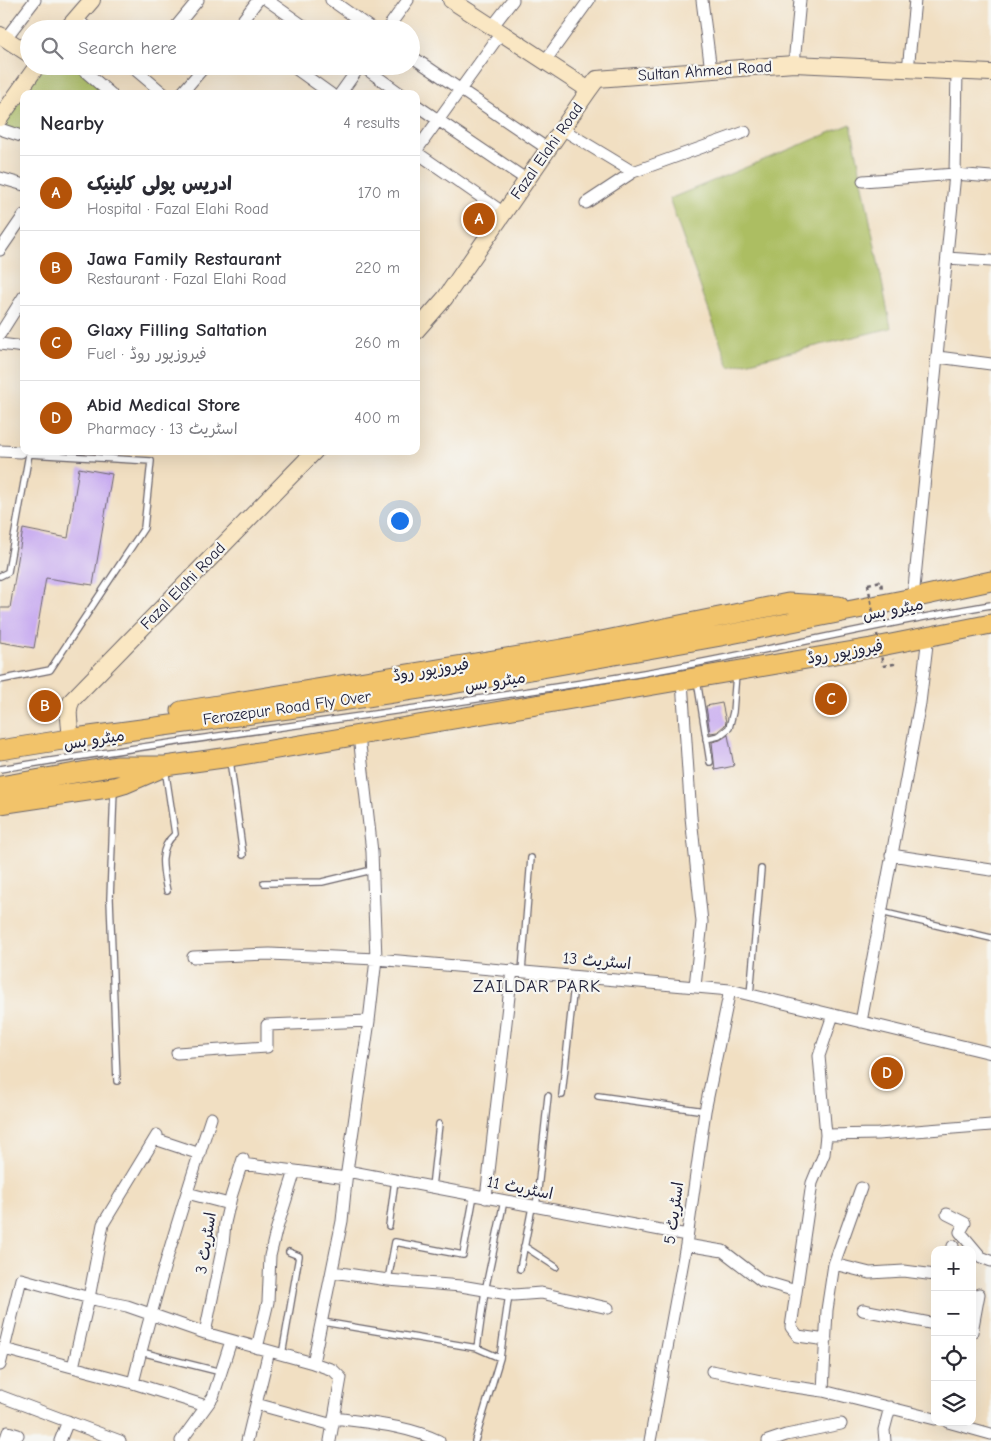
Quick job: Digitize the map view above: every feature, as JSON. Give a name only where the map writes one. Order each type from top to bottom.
[{"type":"main road","name":"فیروزپور روڈ","points":[[721,636],[991,581]]},
{"type":"main road","name":"فیروزپور روڈ","points":[[0,741],[562,648],[788,603],[862,608]]},
{"type":"main road","name":"فیروزپور روڈ","points":[[0,786],[116,766],[165,766],[230,757],[736,672],[991,624]]},
{"type":"main road","name":"Ferozepur Road Fly Over","points":[[0,750],[452,684],[721,636]]},
{"type":"main road","name":"فیروزپور روڈ","points":[[0,804],[114,787],[165,766]]},
{"type":"street","points":[[20,48],[3,37],[35,0]]},
{"type":"street","points":[[80,20],[92,0]]},
{"type":"street","points":[[181,20],[198,0]]},
{"type":"street","points":[[244,20],[258,0]]},
{"type":"street","points":[[267,0],[295,20]]},
{"type":"street","points":[[331,0],[359,20]]},
{"type":"street","points":[[394,20],[408,0]]},
{"type":"street","points":[[420,146],[460,90],[513,0]]},
{"type":"street","points":[[545,62],[589,0]]},
{"type":"street","points":[[702,0],[711,71]]},
{"type":"street","points":[[794,64],[800,0]]},
{"type":"street","points":[[908,70],[915,0]]},
{"type":"street","points":[[458,2],[589,90]]},
{"type":"street","points":[[420,62],[548,149]]},
{"type":"street","name":"Sultan Ahmed Road","points":[[589,90],[597,79],[794,64],[991,73]]},
{"type":"street","points":[[913,598],[956,174],[958,72]]},
{"type":"street","points":[[0,118],[31,75]]},
{"type":"street","points":[[89,75],[106,90]]},
{"type":"street","points":[[144,75],[160,90]]},
{"type":"street","points":[[184,90],[197,75]]},
{"type":"street","points":[[305,75],[325,90]]},
{"type":"street","points":[[343,90],[354,75]]},
{"type":"street","points":[[374,75],[394,90]]},
{"type":"street","name":"Fazal Elahi Road","points":[[420,326],[445,298],[589,90]]},
{"type":"street","points":[[420,108],[527,180]]},
{"type":"street","points":[[0,129],[20,136]]},
{"type":"street","points":[[562,129],[633,172]]},
{"type":"street","points":[[586,203],[633,172],[745,132]]},
{"type":"street","points":[[420,155],[504,213]]},
{"type":"street","points":[[863,181],[956,174],[991,177]]},
{"type":"street","points":[[0,178],[20,184]]},
{"type":"street","points":[[0,250],[20,221]]},
{"type":"street","points":[[947,258],[991,261]]},
{"type":"street","points":[[0,334],[20,307]]},
{"type":"street","points":[[0,344],[20,346]]},
{"type":"street","points":[[938,357],[991,364]]},
{"type":"street","points":[[0,451],[20,452]]},
{"type":"street","name":"Fazal Elahi Road","points":[[70,728],[68,712],[72,700],[308,455]]},
{"type":"street","points":[[862,1022],[920,703],[928,636]]},
{"type":"street","points":[[689,680],[691,817],[702,922],[695,986]]},
{"type":"street","points":[[313,1363],[323,1322],[342,1221],[346,1174],[369,1021],[376,959],[372,852],[358,736]]},
{"type":"street","points":[[891,856],[991,870]]},
{"type":"street","name":"اسٹریٹ 13","points":[[193,957],[270,954],[376,959],[730,990],[991,1053]]},
{"type":"street","points":[[486,1198],[517,971]]},
{"type":"street","name":"اسٹریٹ 5","points":[[650,1441],[686,1240],[705,1111],[730,990]]},
{"type":"street","points":[[826,1340],[798,1336],[791,1327],[812,1183],[824,1154],[826,1135],[819,1056],[833,1015]]},
{"type":"street","points":[[177,1052],[267,1047],[267,1024],[369,1021]]},
{"type":"street","points":[[134,1383],[150,1314],[211,1118]]},
{"type":"street","points":[[826,1135],[878,1134],[991,1125]]},
{"type":"street","points":[[73,1367],[103,1224],[156,1137],[200,1154]]},
{"type":"street","name":"اسٹریٹ 11","points":[[242,1162],[295,1171],[346,1174],[395,1180],[534,1207],[686,1240],[723,1251],[762,1281],[796,1291]]},
{"type":"street","name":"اسٹریٹ 3","points":[[205,1333],[218,1273],[229,1204],[242,1162]]},
{"type":"street","points":[[257,1348],[268,1302],[270,1256],[295,1171]]},
{"type":"street","points":[[823,1391],[827,1310],[834,1264],[861,1188]]},
{"type":"street","points":[[187,1193],[229,1204]]},
{"type":"street","points":[[947,1214],[965,1223],[960,1232],[981,1257],[991,1261]]},
{"type":"street","points":[[834,1264],[870,1273],[904,1271],[931,1274]]},
{"type":"street","points":[[333,1272],[509,1294],[541,1293],[608,1308]]},
{"type":"street","points":[[0,1365],[21,1279],[89,1298],[127,1306],[205,1333],[333,1370],[341,1378],[330,1441]]},
{"type":"street","points":[[976,1310],[979,1294]]},
{"type":"street","points":[[863,1310],[931,1323]]},
{"type":"street","points":[[181,1441],[213,1397],[231,1340]]},
{"type":"street","points":[[4,1349],[134,1383],[206,1406]]},
{"type":"street","points":[[247,1441],[269,1351]]},
{"type":"street","points":[[712,1371],[780,1385],[823,1391],[931,1418]]},
{"type":"street","points":[[0,1396],[120,1441]]},
{"type":"street","points":[[256,1404],[334,1421],[404,1429],[439,1441]]},
{"type":"street","points":[[885,1441],[884,1430],[890,1407]]},
{"type":"street","points":[[60,1441],[68,1422]]},
{"type":"street","points":[[768,1441],[786,1435],[840,1424]]},
{"type":"street","points":[[962,1426],[991,1434]]},
{"type":"street","points":[[5,1441],[8,1432],[18,1434]]},
{"type":"lane","points":[[0,576],[8,572],[29,455]]},
{"type":"lane","points":[[0,680],[50,670],[144,528],[151,461],[46,455]]},
{"type":"lane","name":"میٹرو بس","points":[[0,768],[120,749],[319,723],[646,673],[991,605]]},
{"type":"lane","points":[[706,739],[719,736],[729,728],[736,672]]},
{"type":"lane","points":[[689,680],[706,739],[710,762]]},
{"type":"lane","points":[[230,757],[243,855]]},
{"type":"lane","points":[[165,766],[175,834],[168,839],[164,847],[162,862],[168,891]]},
{"type":"lane","points":[[114,787],[110,899],[117,1081]]},
{"type":"lane","points":[[517,971],[531,858]]},
{"type":"lane","points":[[750,995],[761,869]]},
{"type":"lane","points":[[264,883],[322,882],[372,870]]},
{"type":"lane","points":[[881,912],[991,938]]},
{"type":"lane","points":[[562,1095],[575,976]]},
{"type":"lane","points":[[520,1269],[534,1207],[548,1096]]},
{"type":"lane","points":[[598,1096],[705,1111]]},
{"type":"lane","points":[[432,1187],[439,1124]]},
{"type":"lane","points":[[389,1226],[395,1180]]},
{"type":"lane","points":[[388,1280],[395,1242],[463,1255],[474,1195]]},
{"type":"lane","points":[[477,1348],[485,1291],[504,1201]]},
{"type":"lane","points":[[524,1246],[556,1267]]},
{"type":"lane","points":[[282,1355],[299,1256],[290,1252]]},
{"type":"lane","points":[[475,1441],[500,1358],[509,1294]]},
{"type":"lane","points":[[323,1322],[477,1348],[500,1358]]},
{"type":"lane","points":[[141,1352],[221,1372]]},
{"type":"path","points":[[868,584],[880,581]]},
{"type":"path","points":[[883,666],[894,664]]},
{"type":"green space","points":[[33,75],[89,75],[106,90],[24,90]]},
{"type":"green space","points":[[20,96],[20,136],[0,129]]},
{"type":"green space","points":[[851,124],[891,328],[729,367],[669,199]]},
{"type":"building","points":[[79,468],[112,474],[93,585],[46,578],[34,648],[0,642],[0,608],[10,608],[23,529],[68,538]]},
{"type":"building","points":[[722,703],[725,725],[717,732],[710,733],[706,706]]},
{"type":"building","points":[[728,735],[734,766],[715,770],[712,742]]},
{"type":"place","name":"ادریس پولی کلینیک","points":[[479,219]]},
{"type":"place","name":"Glaxy Filling Saltation","points":[[831,699]]},
{"type":"place","name":"Jawa Family Restaurant","points":[[45,706]]},
{"type":"place","name":"Abid Medical Store","points":[[887,1073]]},
{"type":"district","name":"ZAILDAR PARK","points":[[537,986]]}]
